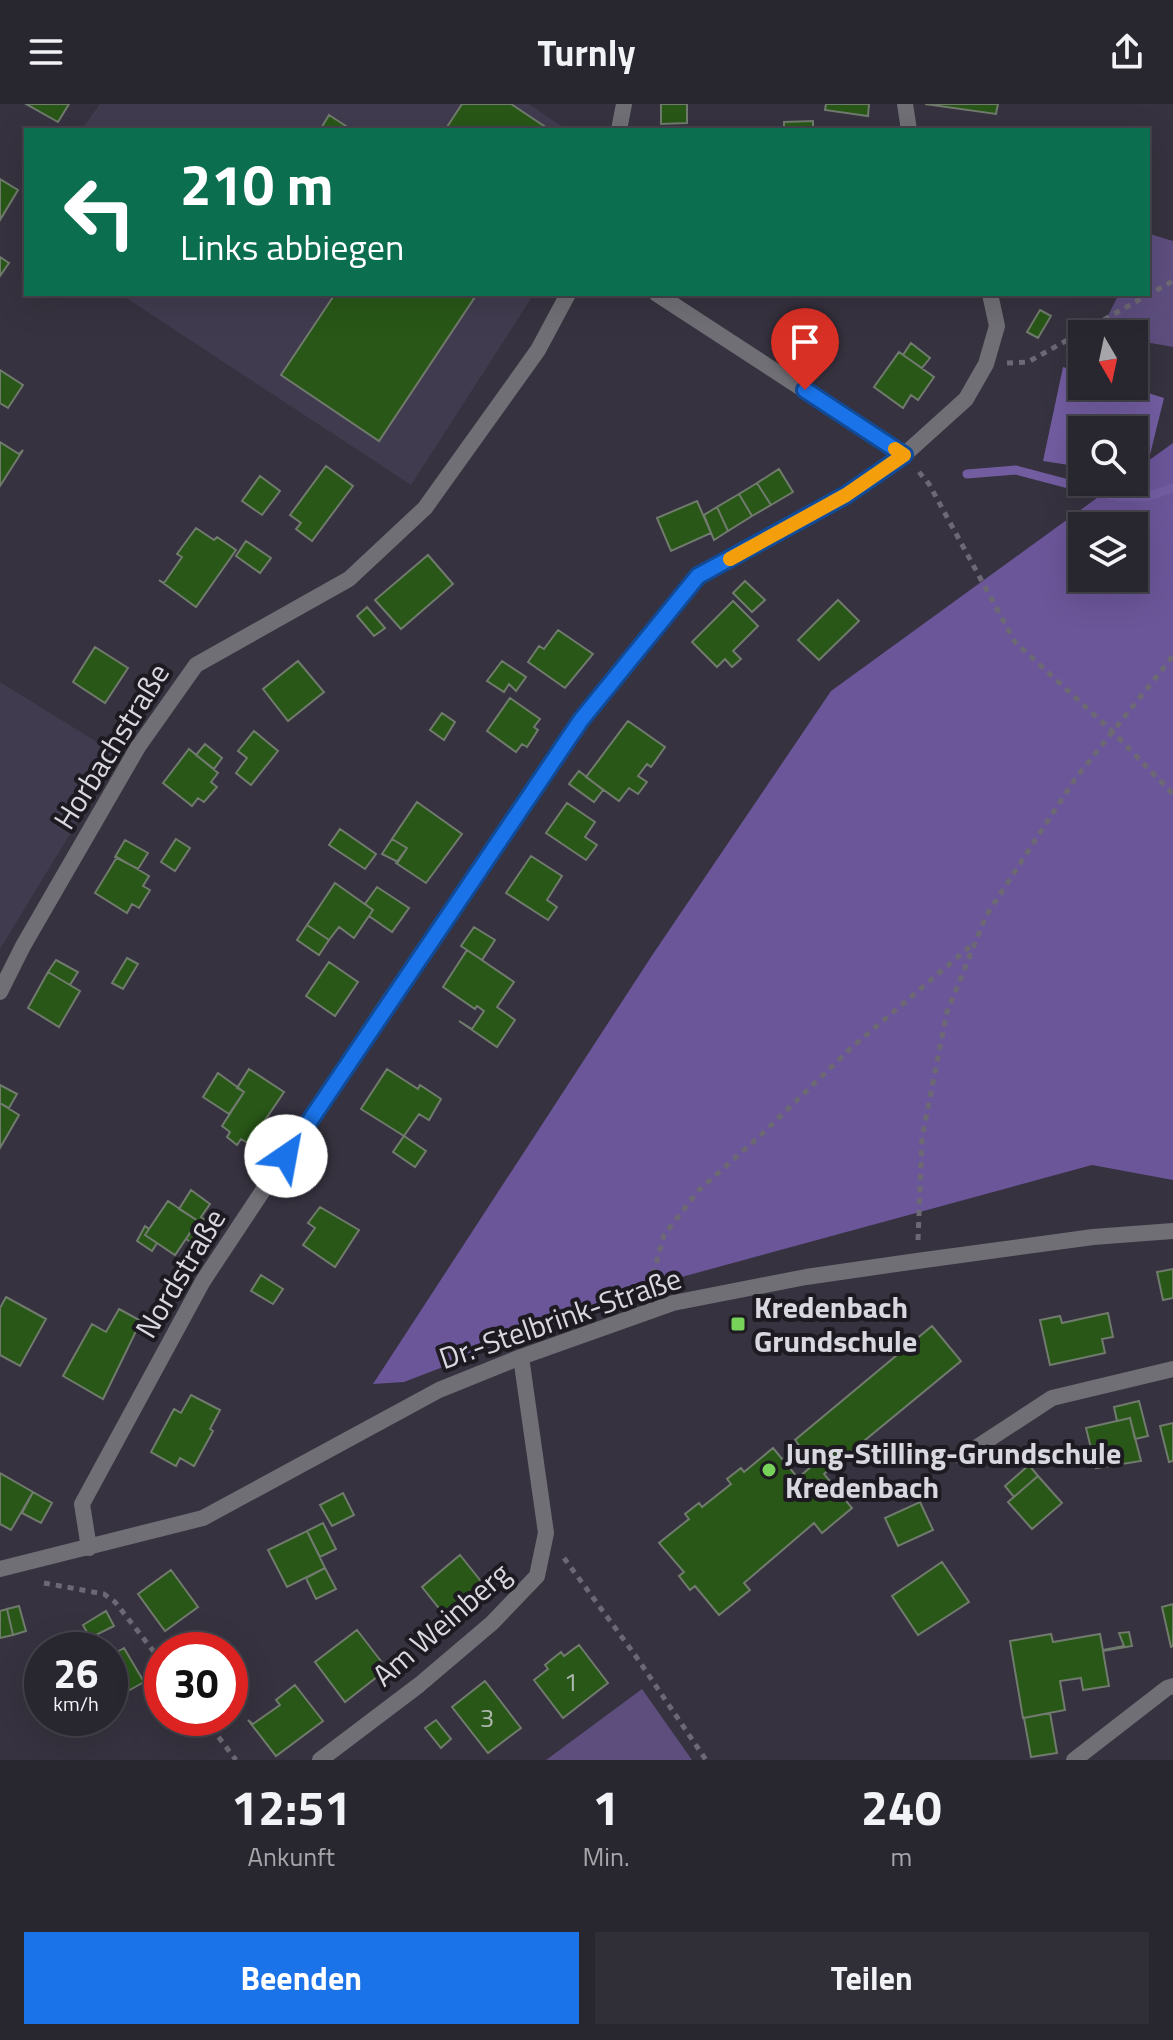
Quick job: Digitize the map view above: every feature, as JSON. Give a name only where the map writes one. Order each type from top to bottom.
[{"type":"street","points":[[619,128],[624,104]]},
{"type":"street","points":[[905,104],[909,128]]},
{"type":"street","name":"Horbachstraße","points":[[0,992],[23,946],[138,747],[196,665],[349,579],[425,508],[538,350],[567,296]]},
{"type":"street","points":[[660,296],[904,455]]},
{"type":"street","name":"Nordstraße","points":[[89,1548],[82,1504],[203,1281],[377,1018],[581,720],[698,576],[846,495],[904,455],[966,399],[986,364],[997,326],[990,296]]},
{"type":"street","name":"Dr.-Stelbrink-Straße","points":[[0,1569],[203,1518],[439,1390],[673,1303],[792,1280],[917,1261],[1093,1237],[1173,1231]]},
{"type":"street","name":"Am Weinberg","points":[[320,1760],[419,1685],[492,1623],[537,1576],[546,1533],[521,1357]]},
{"type":"street","points":[[962,1457],[1052,1398],[1173,1369]]},
{"type":"street","points":[[1074,1760],[1173,1686]]},
{"type":"path","points":[[1150,294],[1173,281]]},
{"type":"path","points":[[986,364],[1028,362],[1146,296]]},
{"type":"path","points":[[904,455],[929,484],[1015,642],[1113,732],[1173,794]]},
{"type":"path","points":[[917,1261],[922,1138],[947,1012],[986,916],[1075,779],[1173,656]]},
{"type":"path","points":[[642,1314],[664,1235],[698,1191],[851,1048],[975,942]]},
{"type":"path","points":[[546,1533],[706,1760]]},
{"type":"path","points":[[22,1564],[36,1581],[104,1594],[115,1602],[144,1639]]},
{"type":"path","points":[[218,1736],[236,1760]]},
{"type":"shaded area","points":[[100,104],[529,104],[564,128],[82,128]]},
{"type":"shaded area","points":[[1150,234],[1173,241],[1173,347],[1148,343],[1148,320],[1106,320],[1118,296],[1150,296]]},
{"type":"shaded area","points":[[123,296],[533,296],[411,485]]},
{"type":"shaded area","points":[[1063,367],[1068,369],[1068,400],[1148,400],[1148,393],[1164,398],[1148,463],[1148,416],[1068,416],[1068,465],[1043,461]]},
{"type":"shaded area","points":[[1173,443],[1173,1180],[1092,1165],[667,1281],[404,1382],[373,1384],[653,954],[831,691],[1068,519],[1068,592],[1148,592],[1148,512],[1078,512],[1100,496],[1148,496],[1148,461]]},
{"type":"shaded area","points":[[0,682],[118,755],[0,949]]},
{"type":"shaded area","points":[[642,1689],[692,1760],[546,1760]]},
{"type":"building","points":[[26,104],[69,104],[58,122]]},
{"type":"building","points":[[462,104],[511,104],[547,128],[446,128]]},
{"type":"building","points":[[661,104],[687,104],[687,123],[661,124]]},
{"type":"building","points":[[826,104],[869,104],[868,116],[825,110]]},
{"type":"building","points":[[925,104],[998,104],[996,114]]},
{"type":"building","points":[[329,115],[349,128],[321,128]]},
{"type":"building","points":[[813,121],[813,128],[784,128],[784,122]]},
{"type":"building","points":[[0,179],[18,190],[0,220]]},
{"type":"building","points":[[0,257],[9,263],[0,276]]},
{"type":"building","points":[[334,296],[476,296],[379,441],[281,375]]},
{"type":"building","points":[[1040,310],[1051,316],[1038,338],[1027,332]]},
{"type":"building","points":[[911,343],[930,358],[922,368],[903,355]]},
{"type":"building","points":[[899,352],[934,377],[918,400],[911,395],[903,408],[874,387]]},
{"type":"building","points":[[0,370],[23,385],[8,408],[0,403]]},
{"type":"building","points":[[0,442],[19,454],[23,450],[0,486]]},
{"type":"building","points":[[326,466],[353,486],[312,541],[296,529],[301,523],[290,515]]},
{"type":"building","points":[[779,469],[793,492],[771,505],[757,483]]},
{"type":"building","points":[[260,476],[280,491],[262,515],[242,501]]},
{"type":"building","points":[[757,483],[771,505],[752,516],[739,494]]},
{"type":"building","points":[[739,494],[752,516],[728,531],[717,507]]},
{"type":"building","points":[[697,501],[711,533],[671,551],[657,518]]},
{"type":"building","points":[[717,507],[728,531],[714,540],[704,515]]},
{"type":"building","points":[[196,528],[236,550],[196,607],[159,580],[164,583],[182,557],[177,554]]},
{"type":"building","points":[[246,541],[271,558],[260,573],[236,556]]},
{"type":"building","points":[[428,555],[453,584],[401,629],[375,600]]},
{"type":"building","points":[[745,581],[765,600],[752,612],[733,593]]},
{"type":"building","points":[[838,600],[859,621],[819,660],[798,640]]},
{"type":"building","points":[[733,601],[758,626],[733,651],[741,659],[732,667],[725,659],[717,667],[692,642]]},
{"type":"building","points":[[367,607],[385,628],[374,636],[357,616]]},
{"type":"building","points":[[558,630],[593,654],[565,688],[528,662],[539,646],[544,649]]},
{"type":"building","points":[[95,647],[128,668],[105,703],[73,682]]},
{"type":"building","points":[[298,661],[324,692],[288,721],[263,689]]},
{"type":"building","points":[[502,661],[526,677],[516,691],[509,684],[504,692],[487,681]]},
{"type":"building","points":[[510,698],[540,719],[534,727],[538,730],[527,747],[522,744],[516,752],[487,731]]},
{"type":"building","points":[[442,713],[455,722],[444,740],[430,730]]},
{"type":"building","points":[[628,721],[665,747],[651,767],[647,764],[638,776],[647,782],[638,794],[629,788],[619,801],[586,777]]},
{"type":"building","points":[[254,731],[278,751],[251,785],[236,773],[247,758],[238,751]]},
{"type":"building","points":[[205,744],[222,758],[214,769],[196,755]]},
{"type":"building","points":[[189,749],[218,773],[211,782],[217,787],[204,802],[198,798],[192,806],[163,783]]},
{"type":"building","points":[[579,771],[603,790],[594,802],[569,784]]},
{"type":"building","points":[[417,802],[462,834],[426,883],[396,863],[407,848],[392,839]]},
{"type":"building","points":[[567,803],[595,822],[585,837],[597,845],[586,860],[546,833]]},
{"type":"building","points":[[340,829],[376,854],[365,869],[329,845]]},
{"type":"building","points":[[176,839],[190,848],[175,871],[161,862]]},
{"type":"building","points":[[392,839],[407,848],[398,862],[382,854]]},
{"type":"building","points":[[125,840],[148,853],[138,869],[115,857]]},
{"type":"building","points":[[531,856],[562,876],[547,900],[557,907],[548,920],[506,893]]},
{"type":"building","points":[[117,857],[149,876],[143,886],[150,890],[139,908],[132,904],[127,913],[95,893]]},
{"type":"building","points":[[335,883],[373,910],[354,938],[339,927],[329,940],[307,925]]},
{"type":"building","points":[[377,887],[409,908],[392,932],[369,916],[373,910],[365,904]]},
{"type":"building","points":[[307,925],[329,940],[319,955],[297,940]]},
{"type":"building","points":[[474,927],[495,940],[482,960],[461,946]]},
{"type":"building","points":[[467,950],[514,982],[497,1007],[515,1020],[497,1047],[459,1021],[472,1029],[484,1011],[477,1006],[475,1009],[443,987]]},
{"type":"building","points":[[127,958],[138,964],[123,989],[112,983]]},
{"type":"building","points":[[56,960],[78,972],[70,985],[48,972]]},
{"type":"building","points":[[329,962],[358,982],[335,1016],[306,996]]},
{"type":"building","points":[[48,972],[80,991],[59,1027],[28,1008]]},
{"type":"building","points":[[249,1069],[284,1092],[249,1144],[241,1139],[237,1145],[227,1137],[230,1132],[222,1126],[244,1092],[237,1088]]},
{"type":"building","points":[[387,1069],[418,1089],[420,1085],[441,1099],[429,1120],[419,1114],[404,1136],[361,1109]]},
{"type":"building","points":[[218,1073],[244,1092],[229,1114],[203,1097]]},
{"type":"building","points":[[0,1085],[17,1094],[9,1108],[0,1103]]},
{"type":"building","points":[[0,1103],[19,1115],[0,1148]]},
{"type":"building","points":[[404,1136],[426,1151],[415,1167],[393,1152]]},
{"type":"building","points":[[191,1190],[210,1204],[201,1217],[211,1224],[196,1245],[186,1239],[198,1221],[179,1209]]},
{"type":"building","points":[[168,1201],[198,1221],[175,1255],[145,1235]]},
{"type":"building","points":[[320,1207],[359,1230],[335,1267],[303,1245],[315,1228],[308,1223]]},
{"type":"building","points":[[145,1226],[149,1229],[145,1235],[157,1243],[152,1251],[137,1241]]},
{"type":"building","points":[[1173,1269],[1173,1298],[1163,1300],[1157,1272]]},
{"type":"building","points":[[261,1275],[283,1289],[273,1304],[251,1291]]},
{"type":"building","points":[[6,1297],[46,1319],[20,1366],[0,1355],[0,1308]]},
{"type":"building","points":[[119,1309],[141,1321],[103,1399],[63,1376],[92,1324],[106,1332]]},
{"type":"building","points":[[1108,1313],[1113,1337],[1102,1339],[1105,1353],[1050,1365],[1040,1320],[1060,1316],[1062,1323]]},
{"type":"building","name":"Jung-Stilling-Grundschule Kredenbach","points":[[932,1326],[961,1361],[824,1474],[852,1508],[822,1533],[814,1523],[744,1583],[750,1590],[719,1615],[695,1586],[690,1590],[679,1576],[684,1572],[659,1543],[689,1519],[685,1514],[699,1503],[702,1507],[731,1484],[727,1479],[741,1468],[744,1472],[773,1448],[798,1478],[814,1464],[795,1440]]},
{"type":"building","points":[[191,1395],[220,1410],[210,1429],[213,1431],[194,1466],[180,1458],[176,1466],[151,1452],[174,1409],[181,1413]]},
{"type":"building","points":[[1139,1401],[1148,1436],[1135,1439],[1130,1418],[1117,1421],[1114,1407]]},
{"type":"building","points":[[1130,1418],[1141,1461],[1096,1468],[1086,1428]]},
{"type":"building","points":[[1173,1423],[1173,1461],[1169,1462],[1160,1426]]},
{"type":"building","points":[[1029,1465],[1038,1476],[1014,1497],[1005,1486]]},
{"type":"building","points":[[0,1473],[33,1492],[11,1530],[0,1524]]},
{"type":"building","points":[[1038,1476],[1062,1503],[1032,1529],[1008,1502]]},
{"type":"building","points":[[33,1492],[52,1503],[41,1523],[22,1513]]},
{"type":"building","points":[[343,1493],[354,1515],[332,1526],[320,1505]]},
{"type":"building","points":[[920,1502],[933,1530],[898,1546],[885,1518]]},
{"type":"building","points":[[323,1523],[336,1549],[320,1557],[307,1531]]},
{"type":"building","points":[[307,1531],[325,1568],[287,1587],[268,1550]]},
{"type":"building","points":[[460,1555],[484,1585],[446,1617],[422,1587]]},
{"type":"building","points":[[942,1562],[969,1602],[918,1635],[892,1596]]},
{"type":"building","points":[[325,1568],[336,1589],[316,1599],[306,1578]]},
{"type":"building","points":[[171,1570],[198,1607],[165,1631],[138,1594]]},
{"type":"building","points":[[1173,1604],[1173,1646],[1171,1647],[1162,1607]]},
{"type":"building","points":[[19,1606],[26,1631],[13,1635],[7,1609]]},
{"type":"building","points":[[7,1609],[13,1635],[0,1638],[0,1611]]},
{"type":"building","points":[[106,1611],[114,1626],[102,1632],[87,1632],[83,1625]]},
{"type":"building","points":[[357,1630],[387,1669],[345,1702],[315,1662]]},
{"type":"building","points":[[1129,1632],[1132,1646],[1103,1651],[1109,1686],[1083,1690],[1081,1678],[1060,1681],[1065,1710],[1023,1718],[1010,1641],[1051,1634],[1053,1642],[1100,1634],[1103,1650],[1124,1646],[1119,1633]]},
{"type":"building","points":[[579,1645],[608,1683],[563,1718],[534,1680],[548,1669],[545,1665],[561,1652],[564,1656]]},
{"type":"building","points":[[128,1655],[144,1682],[128,1691]]},
{"type":"building","points":[[485,1681],[521,1728],[488,1753],[452,1707]]},
{"type":"building","points":[[295,1685],[323,1721],[276,1756],[248,1720],[253,1724],[280,1705],[276,1700]]},
{"type":"building","points":[[1050,1713],[1057,1753],[1031,1757],[1024,1718]]},
{"type":"building","points":[[436,1720],[451,1739],[441,1748],[425,1728]]},
{"type":"waterway","points":[[967,474],[1016,470],[1118,497],[1146,497],[1173,488]]},
{"type":"slow traffic","points":[[730,559],[846,495],[904,455],[895,449]]},
{"type":"place","name":"Kredenbach Grundschule","points":[[738,1324]]},
{"type":"place","name":"Jung-Stilling-Grundschule Kredenbach","points":[[769,1470]]},
{"type":"route","points":[[286,1156],[581,720],[698,576],[846,495],[904,455],[805,390]]}]
